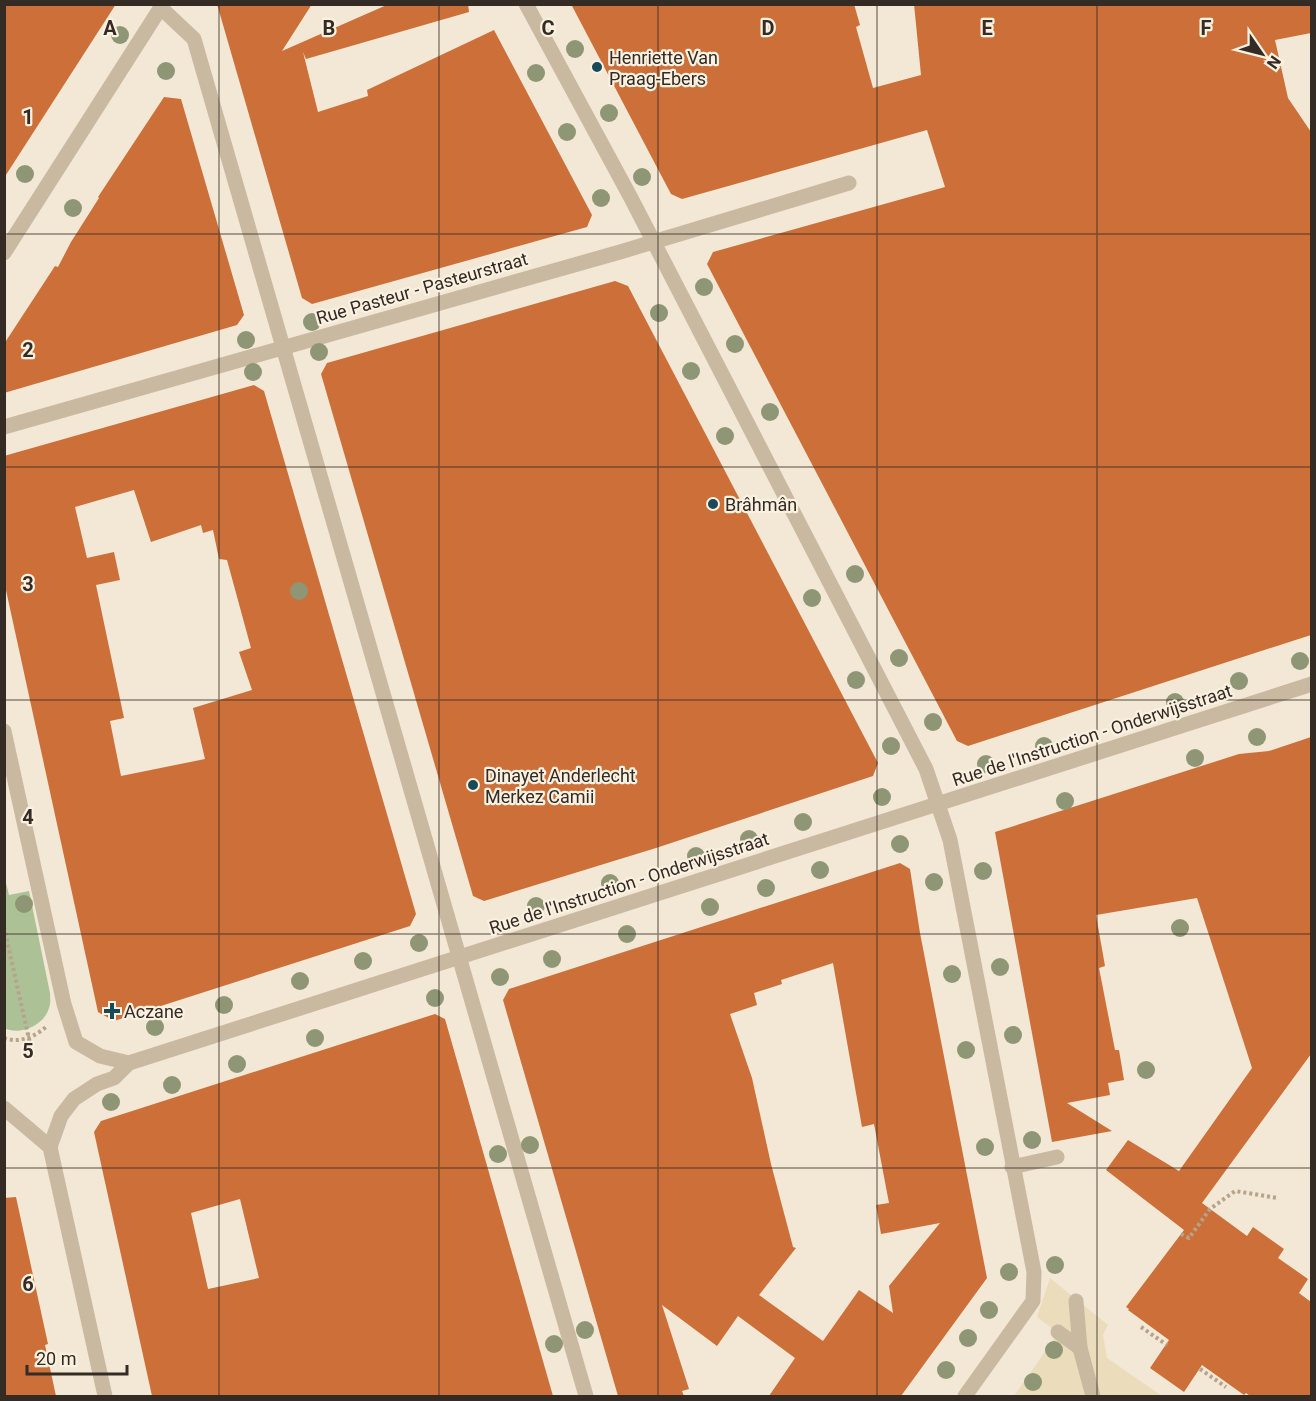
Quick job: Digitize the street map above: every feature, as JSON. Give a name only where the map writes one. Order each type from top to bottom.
[{"type":"street","points":[[526,4],[654,242],[920,758],[939,804],[950,840],[1034,1272],[1033,1302],[965,1396]]},
{"type":"street","points":[[4,253],[162,6],[194,39],[586,1396]]},
{"type":"street","name":"Rue Pasteur - Pasteurstraat","points":[[4,427],[654,242],[849,183]]},
{"type":"street","name":"Rue de l'Instruction - Onderwijsstraat","points":[[50,1147],[61,1116],[74,1099],[97,1084],[114,1078],[129,1063],[1311,684]]},
{"type":"street","points":[[4,731],[64,1004],[76,1042],[100,1056],[129,1063]]},
{"type":"street","points":[[4,1108],[50,1147],[105,1396]]},
{"type":"street","points":[[1012,1167],[1057,1157]]},
{"type":"street","points":[[1076,1301],[1080,1348],[1093,1396]]},
{"type":"street","points":[[1058,1332],[1080,1348]]},
{"type":"path","points":[[4,927],[33,1057]]},
{"type":"path","points":[[4,1038],[11,1041],[37,1035],[53,1020],[64,1004]]},
{"type":"path","points":[[1181,1234],[1189,1239],[1210,1209],[1235,1191],[1278,1198]]},
{"type":"path","points":[[1141,1327],[1167,1345]]},
{"type":"path","points":[[1200,1369],[1226,1387]]},
{"type":"green space","points":[[4,875],[9,895],[29,891],[50,993],[50,1006],[42,1019],[31,1027],[18,1031],[4,1028]]},
{"type":"shaded area","points":[[1050,1278],[1108,1325],[1103,1335],[1107,1358],[1162,1396],[1014,1396],[1058,1333],[1037,1317]]},
{"type":"building","points":[[4,4],[116,4],[4,178]]},
{"type":"building","points":[[217,4],[312,4],[282,51],[389,4],[468,4],[469,12],[306,59],[303,52],[318,112],[368,96],[367,90],[494,30],[592,215],[587,227],[312,304],[302,298]]},
{"type":"building","points":[[571,4],[854,4],[860,25],[856,27],[873,88],[921,75],[914,4],[1311,4],[1311,33],[1275,40],[1288,98],[1311,132],[1311,635],[968,746],[957,741],[707,264],[713,252],[945,187],[927,130],[682,199],[671,194]]},
{"type":"building","points":[[164,97],[181,99],[244,315],[237,325],[4,393],[4,344],[55,266],[58,267],[98,197]]},
{"type":"building","points":[[615,281],[628,286],[878,763],[873,776],[656,848],[484,901],[473,896],[321,374],[327,363]]},
{"type":"building","points":[[254,385],[264,391],[416,914],[410,926],[114,1021],[98,1012],[4,581],[4,456]],"holes":[[[134,490],[151,542],[201,525],[203,533],[213,530],[219,559],[227,560],[251,648],[239,652],[252,690],[193,708],[205,759],[121,776],[110,721],[124,718],[96,585],[120,580],[114,552],[87,558],[75,507]]]},
{"type":"building","points":[[1311,737],[1311,1054],[1202,1203],[1247,1236],[1253,1227],[1284,1249],[1278,1258],[1308,1279],[1299,1293],[1311,1302],[1311,1396],[1250,1396],[1246,1393],[1244,1395],[1202,1365],[1184,1392],[1150,1368],[1169,1340],[1126,1307],[1184,1230],[1106,1170],[1128,1140],[1179,1171],[1252,1068],[1197,898],[1096,915],[1105,966],[1099,968],[1115,1050],[1119,1050],[1124,1080],[1108,1083],[1110,1095],[1067,1103],[1112,1131],[1052,1142],[995,832],[1239,754],[1269,751]]},
{"type":"building","points":[[900,863],[910,869],[920,933],[987,1278],[901,1396],[769,1396],[795,1358],[738,1316],[717,1346],[662,1305],[689,1389],[682,1391],[684,1396],[618,1396],[503,1000],[509,989]],"holes":[[[833,963],[862,1127],[874,1124],[889,1203],[876,1205],[881,1234],[940,1223],[889,1286],[893,1313],[859,1290],[823,1341],[759,1295],[796,1248],[793,1247],[771,1164],[752,1078],[730,1014],[757,1005],[754,993],[782,984],[781,980]]]},
{"type":"building","points":[[435,1014],[445,1019],[553,1396],[152,1396],[94,1132],[101,1121]],"holes":[[[240,1199],[259,1278],[208,1289],[191,1213]]]},
{"type":"building","points":[[16,1197],[48,1344],[45,1345],[56,1396],[4,1396],[4,1198]]},
{"type":"place","name":"Henriette Van Praag-Ebers","points":[[597,67]]},
{"type":"place","name":"Brâhmân","points":[[713,504]]},
{"type":"place","name":"Dinayet Anderlecht Merkez Camii","points":[[473,785]]},
{"type":"place","name":"Aczane","points":[[112,1011]]}]
